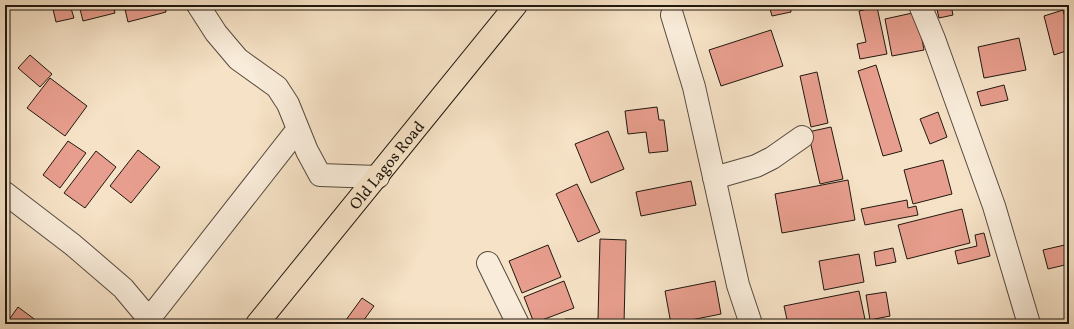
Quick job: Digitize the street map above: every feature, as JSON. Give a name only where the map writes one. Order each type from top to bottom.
[{"type":"main road","name":"Old Lagos Road","points":[[258,324],[516,5]]},
{"type":"street","points":[[198,5],[216,33],[238,59],[277,87],[288,104],[307,151],[320,175],[378,177]]},
{"type":"street","points":[[920,5],[994,206],[1029,324]]},
{"type":"street","points":[[672,15],[694,87],[738,285],[751,324]]},
{"type":"street","points":[[5,193],[73,245],[123,288],[147,322],[298,129]]},
{"type":"street","points":[[714,178],[756,166],[772,158],[802,137]]},
{"type":"street","points":[[488,263],[518,324]]},
{"type":"building","points":[[52,5],[70,5],[74,18],[56,22]]},
{"type":"building","points":[[79,5],[113,5],[115,13],[83,21]]},
{"type":"building","points":[[124,5],[165,5],[166,12],[128,22]]},
{"type":"building","points":[[213,5],[232,5],[214,9]]},
{"type":"building","points":[[769,5],[790,5],[791,12],[772,16]]},
{"type":"building","points":[[936,5],[951,5],[953,15],[939,18]]},
{"type":"building","points":[[877,7],[887,54],[860,59],[857,44],[866,42],[859,11]]},
{"type":"building","points":[[1063,10],[1069,32],[1069,50],[1054,55],[1044,16]]},
{"type":"building","points":[[917,12],[924,50],[892,56],[885,19]]},
{"type":"building","points":[[771,30],[783,66],[721,86],[709,50]]},
{"type":"building","points":[[1019,38],[1026,70],[984,78],[978,47]]},
{"type":"building","points":[[30,55],[52,74],[40,87],[18,68]]},
{"type":"building","points":[[876,65],[902,151],[883,156],[858,71]]},
{"type":"building","points":[[817,72],[828,123],[811,127],[800,76]]},
{"type":"building","points":[[50,78],[87,106],[65,136],[27,108]]},
{"type":"building","points":[[1004,85],[1008,100],[981,106],[977,92]]},
{"type":"building","points":[[657,107],[659,120],[664,120],[668,151],[649,153],[646,132],[628,134],[625,111]]},
{"type":"building","points":[[938,112],[947,137],[930,144],[920,119]]},
{"type":"building","points":[[831,127],[843,179],[820,184],[808,132]]},
{"type":"building","points":[[608,131],[624,169],[591,183],[575,144]]},
{"type":"building","points":[[68,141],[86,153],[60,188],[43,175]]},
{"type":"building","points":[[138,150],[160,167],[131,203],[110,186]]},
{"type":"building","points":[[96,151],[116,167],[85,208],[64,193]]},
{"type":"building","points":[[943,160],[952,194],[913,204],[904,170]]},
{"type":"building","points":[[848,180],[855,220],[782,233],[775,194]]},
{"type":"building","points":[[691,181],[696,205],[641,216],[636,192]]},
{"type":"building","points":[[577,184],[600,232],[578,242],[556,194]]},
{"type":"building","points":[[907,200],[908,208],[916,206],[918,215],[865,225],[861,209]]},
{"type":"building","points":[[962,209],[970,243],[907,259],[898,225]]},
{"type":"building","points":[[984,233],[990,256],[958,264],[955,251],[977,246],[975,235]]},
{"type":"building","points":[[600,239],[626,240],[624,324],[565,324],[565,319],[598,319]]},
{"type":"building","points":[[1069,244],[1069,264],[1048,269],[1043,250]]},
{"type":"building","points":[[548,245],[561,277],[522,293],[509,261]]},
{"type":"building","points":[[893,248],[896,262],[876,266],[874,252]]},
{"type":"building","points":[[859,254],[864,282],[824,290],[819,261]]},
{"type":"building","points":[[564,281],[574,308],[534,323],[524,297]]},
{"type":"building","points":[[715,281],[721,314],[671,324],[665,291]]},
{"type":"building","points":[[859,291],[866,324],[788,324],[784,306]]},
{"type":"building","points":[[886,292],[890,316],[870,320],[866,295]]},
{"type":"building","points":[[362,298],[374,306],[361,324],[343,324]]},
{"type":"building","points":[[18,307],[41,324],[6,324]]}]
